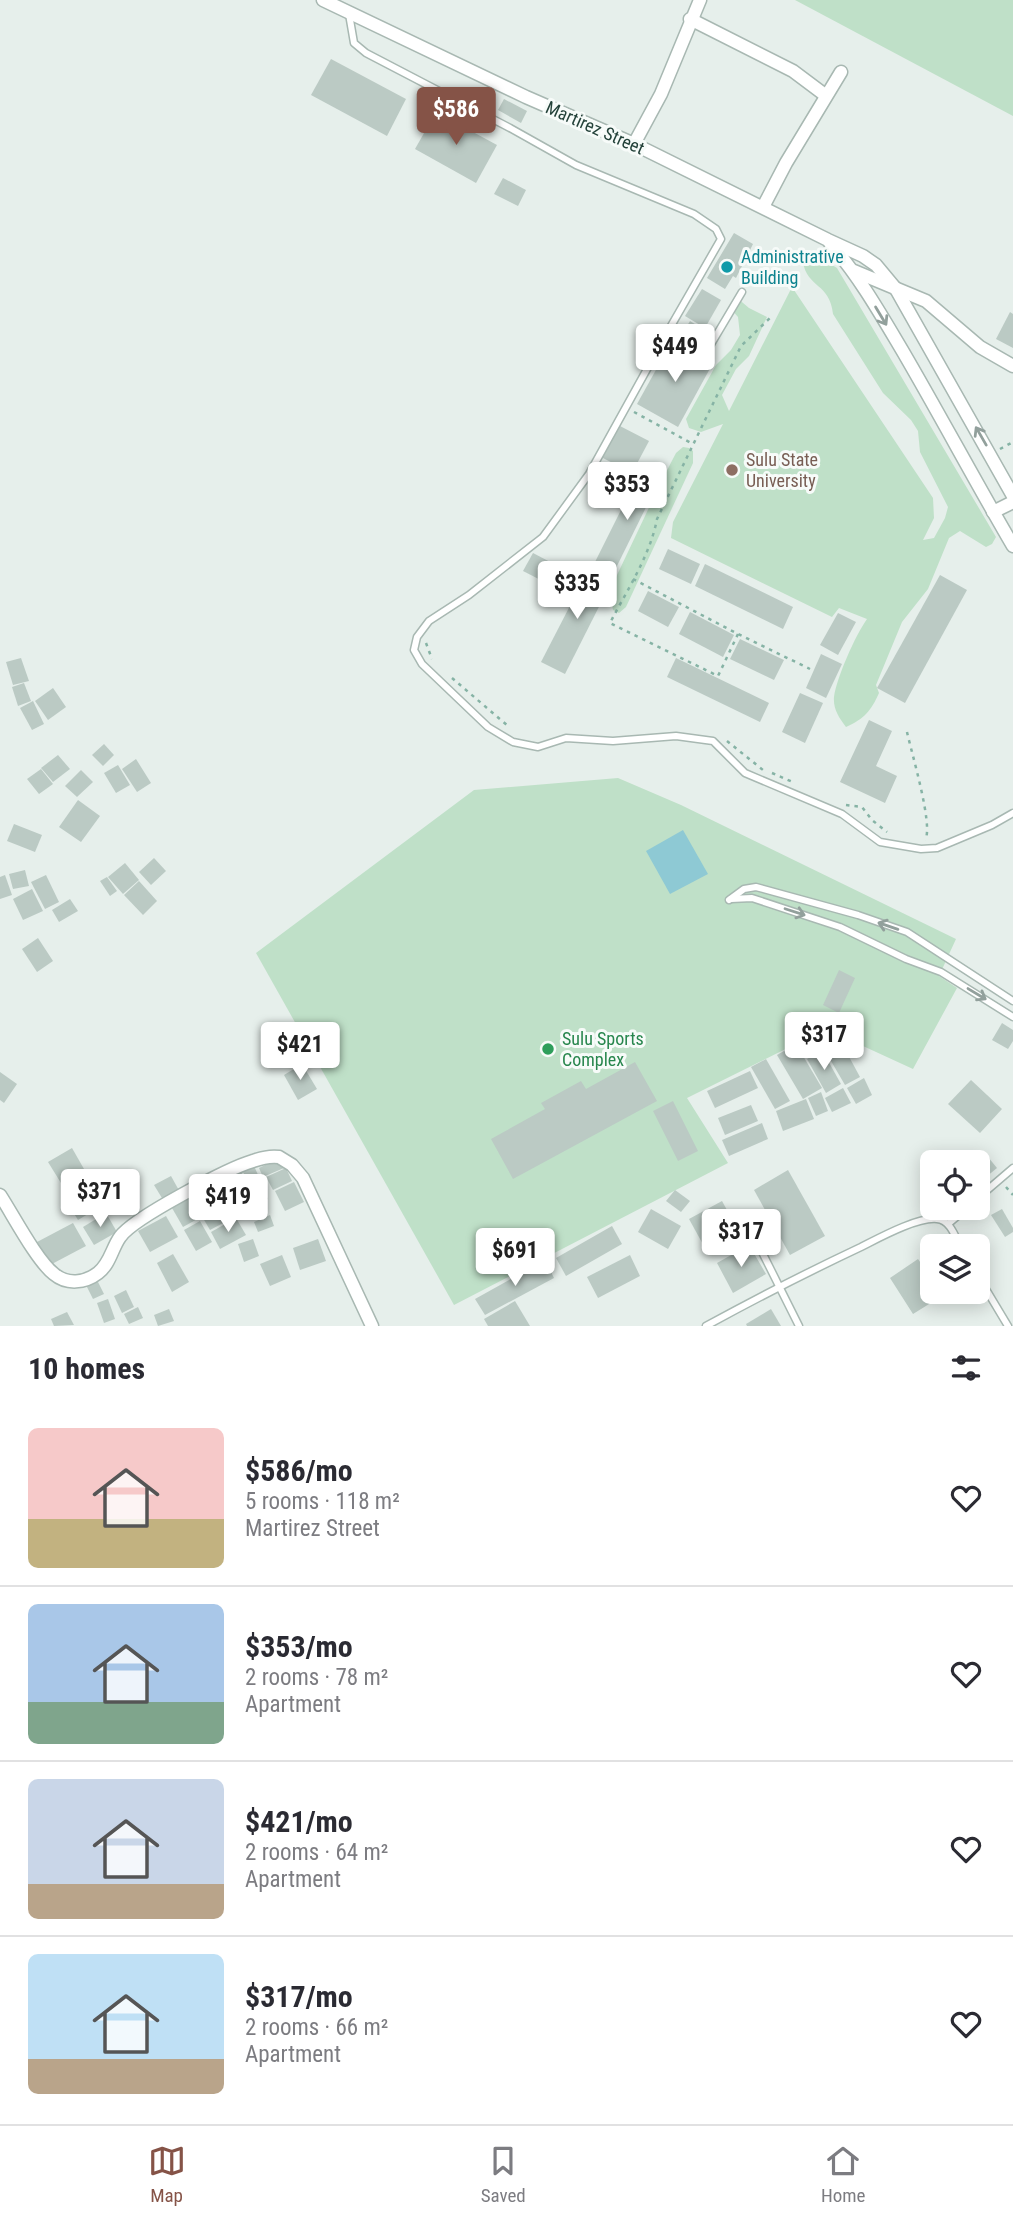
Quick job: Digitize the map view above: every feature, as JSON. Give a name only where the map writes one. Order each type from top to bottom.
[{"type":"street","name":"Martirez Street","points":[[323,0],[526,97],[634,144],[869,260],[896,289]]},
{"type":"street","points":[[634,144],[661,93],[700,0]]},
{"type":"street","points":[[691,19],[793,71],[825,96]]},
{"type":"street","points":[[763,207],[841,72]]},
{"type":"street","points":[[828,240],[854,271],[934,405],[1013,546]]},
{"type":"street","points":[[854,271],[926,301],[981,347],[1013,366]]},
{"type":"street","points":[[896,289],[1013,496]]},
{"type":"street","points":[[993,512],[1013,502]]},
{"type":"street","points":[[0,1195],[41,1260],[54,1275],[67,1281],[83,1282],[100,1273],[121,1235],[148,1216],[213,1178],[253,1161],[279,1157],[292,1165],[303,1178],[372,1326]]},
{"type":"lane","points":[[349,12],[354,43],[366,53],[576,165],[694,214],[716,229],[721,239],[589,474],[543,537],[469,595],[429,621],[417,637],[414,650],[422,664],[488,727],[513,742],[538,747],[566,738],[613,741],[676,736],[713,741],[746,773],[842,814],[880,842],[921,849],[937,848],[1013,813]]},
{"type":"lane","points":[[667,333],[704,356],[742,292]]},
{"type":"lane","points":[[1013,1001],[906,932],[854,914],[756,887],[744,889],[729,900],[752,898],[847,930],[906,959],[941,972],[1013,1017]]},
{"type":"lane","points":[[847,930],[854,914]]},
{"type":"lane","points":[[990,1188],[1013,1168]]},
{"type":"lane","points":[[746,1218],[799,1326]]},
{"type":"lane","points":[[706,1326],[778,1286],[907,1225],[934,1218],[948,1224],[954,1234]]},
{"type":"lane","points":[[948,1224],[953,1220]]},
{"type":"lane","points":[[990,1297],[1007,1326]]},
{"type":"path","points":[[738,634],[718,676],[610,623],[741,346],[773,314]]},
{"type":"path","points":[[625,407],[693,444]]},
{"type":"path","points":[[991,454],[1013,442]]},
{"type":"path","points":[[633,579],[810,669]]},
{"type":"green space","points":[[795,0],[1013,0],[1013,116]]},
{"type":"green space","points":[[813,253],[837,268],[996,537],[992,544],[986,547],[960,531],[949,538],[928,589],[902,622],[876,685],[879,693],[876,699],[870,710],[846,727],[837,713],[834,697],[847,657],[867,619],[839,608],[832,617],[671,538],[673,522],[723,424],[701,432],[689,428],[686,419],[716,365],[731,350],[740,335],[738,317],[730,308],[736,297],[749,308],[767,317],[749,356],[736,369],[722,395],[729,411],[792,287],[933,498],[934,518],[923,540],[934,538],[945,518],[948,507],[920,452],[918,431],[911,420],[883,393],[833,314],[828,296],[805,270],[803,262]]},
{"type":"green space","points":[[683,447],[693,451],[693,463],[626,607],[619,613],[613,610],[609,592],[663,478],[676,453]]},
{"type":"green space","name":"Sulu Sports Complex","points":[[618,778],[681,805],[956,939],[939,976],[957,988],[913,1069],[826,1029],[687,1098],[728,1163],[454,1305],[256,953],[474,790]]},
{"type":"water","points":[[683,830],[708,874],[670,894],[646,851]]},
{"type":"building","points":[[331,59],[406,99],[387,136],[311,95]]},
{"type":"building","points":[[504,99],[527,111],[521,123],[498,110]]},
{"type":"building","points":[[436,112],[497,145],[476,183],[415,149]]},
{"type":"building","points":[[503,178],[526,190],[518,206],[494,194]]},
{"type":"building","name":"Administrative Building","points":[[734,233],[753,244],[736,278],[733,276],[725,289],[707,278]]},
{"type":"building","points":[[702,289],[721,300],[705,328],[685,316]]},
{"type":"building","points":[[1010,312],[1013,314],[1013,348],[996,339]]},
{"type":"building","points":[[690,321],[706,331],[696,346],[681,336]]},
{"type":"building","points":[[672,341],[713,363],[678,427],[637,404]]},
{"type":"building","points":[[618,425],[649,441],[632,473],[601,457]]},
{"type":"building","points":[[641,470],[660,479],[613,574],[594,564]]},
{"type":"building","points":[[668,549],[700,564],[691,584],[659,569]]},
{"type":"building","points":[[533,553],[577,576],[568,594],[523,571]]},
{"type":"building","points":[[705,564],[793,607],[783,629],[695,586]]},
{"type":"building","points":[[590,567],[613,579],[565,674],[541,662]]},
{"type":"building","points":[[940,575],[967,590],[905,703],[877,688]]},
{"type":"building","points":[[648,591],[679,607],[668,627],[638,611]]},
{"type":"building","points":[[690,612],[734,635],[723,657],[679,634]]},
{"type":"building","points":[[838,613],[856,622],[838,655],[820,645]]},
{"type":"building","points":[[740,639],[784,660],[774,680],[730,659]]},
{"type":"building","points":[[821,654],[842,664],[826,698],[806,688]]},
{"type":"building","points":[[21,658],[29,681],[13,685],[6,662]]},
{"type":"building","points":[[676,658],[769,703],[760,722],[667,677]]},
{"type":"building","points":[[24,683],[31,701],[18,706],[12,687]]},
{"type":"building","points":[[53,688],[66,707],[48,720],[35,701]]},
{"type":"building","points":[[800,693],[823,703],[805,743],[782,732]]},
{"type":"building","points":[[33,701],[44,724],[32,730],[20,708]]},
{"type":"building","points":[[869,720],[892,731],[876,766],[897,776],[885,803],[840,782]]},
{"type":"building","points":[[104,744],[114,755],[103,766],[92,755]]},
{"type":"building","points":[[58,755],[70,769],[53,782],[41,768]]},
{"type":"building","points":[[136,759],[151,783],[137,792],[122,769]]},
{"type":"building","points":[[118,765],[130,785],[116,793],[104,773]]},
{"type":"building","points":[[41,769],[53,784],[39,794],[27,779]]},
{"type":"building","points":[[81,770],[93,782],[77,797],[65,786]]},
{"type":"building","points":[[78,800],[100,816],[81,842],[59,827]]},
{"type":"building","points":[[14,824],[42,835],[35,852],[7,841]]},
{"type":"building","points":[[154,858],[166,871],[151,885],[139,872]]},
{"type":"building","points":[[125,863],[139,880],[123,894],[108,877]]},
{"type":"building","points":[[25,870],[29,886],[13,889],[9,874]]},
{"type":"building","points":[[5,875],[12,895],[0,899],[0,877]]},
{"type":"building","points":[[46,875],[59,902],[45,909],[31,882]]},
{"type":"building","points":[[107,877],[117,891],[110,896],[100,881]]},
{"type":"building","points":[[139,881],[157,901],[143,915],[124,895]]},
{"type":"building","points":[[32,889],[43,911],[23,920],[13,899]]},
{"type":"building","points":[[70,899],[78,911],[59,922],[52,910]]},
{"type":"building","points":[[38,938],[53,961],[37,972],[22,949]]},
{"type":"building","points":[[839,970],[855,978],[839,1013],[823,1005]]},
{"type":"building","points":[[1002,1023],[1013,1030],[1013,1041],[1008,1049],[992,1040]]},
{"type":"building","points":[[840,1040],[860,1077],[845,1085],[824,1049]]},
{"type":"building","points":[[796,1044],[822,1088],[803,1099],[777,1055]]},
{"type":"building","points":[[822,1050],[841,1084],[826,1093],[807,1059]]},
{"type":"building","points":[[766,1059],[790,1101],[775,1109],[751,1067]]},
{"type":"building","points":[[635,1062],[657,1101],[513,1179],[491,1139],[545,1109],[541,1103],[581,1081],[586,1089]]},
{"type":"building","points":[[302,1064],[317,1089],[298,1100],[284,1075]]},
{"type":"building","points":[[750,1071],[758,1088],[715,1108],[707,1091]]},
{"type":"building","points":[[0,1072],[17,1084],[4,1103],[0,1100]]},
{"type":"building","points":[[864,1078],[872,1095],[856,1104],[847,1088]]},
{"type":"building","points":[[971,1080],[1002,1109],[980,1133],[948,1104]]},
{"type":"building","points":[[843,1088],[851,1103],[832,1112],[825,1098]]},
{"type":"building","points":[[821,1092],[828,1111],[816,1116],[808,1098]]},
{"type":"building","points":[[806,1099],[814,1119],[783,1131],[776,1111]]},
{"type":"building","points":[[673,1101],[698,1151],[678,1161],[653,1111]]},
{"type":"building","points":[[751,1105],[758,1121],[725,1135],[718,1118]]},
{"type":"building","points":[[762,1123],[768,1139],[729,1156],[722,1140]]},
{"type":"building","points":[[72,1148],[84,1169],[61,1183],[48,1162]]},
{"type":"building","points":[[279,1158],[284,1168],[263,1177],[259,1168]]},
{"type":"building","points":[[990,1159],[997,1168],[990,1174]]},
{"type":"building","points":[[254,1166],[259,1177],[248,1182],[243,1172]]},
{"type":"building","points":[[286,1168],[292,1181],[273,1190],[266,1177]]},
{"type":"building","points":[[788,1170],[825,1236],[790,1255],[754,1190]]},
{"type":"building","points":[[241,1171],[249,1187],[231,1196],[223,1179]]},
{"type":"building","points":[[171,1176],[181,1194],[165,1203],[154,1185]]},
{"type":"building","points":[[217,1181],[226,1197],[199,1211],[190,1195]]},
{"type":"building","points":[[294,1182],[304,1202],[285,1211],[275,1191]]},
{"type":"building","points":[[262,1187],[268,1199],[240,1212],[234,1200]]},
{"type":"building","points":[[87,1189],[98,1208],[78,1220],[66,1201]]},
{"type":"building","points":[[675,1190],[690,1201],[681,1212],[666,1201]]},
{"type":"building","points":[[231,1197],[240,1214],[210,1230],[200,1213]]},
{"type":"building","points":[[190,1198],[201,1217],[183,1227],[172,1208]]},
{"type":"building","points":[[722,1201],[738,1230],[705,1248],[689,1219]]},
{"type":"building","points":[[651,1209],[681,1226],[668,1249],[638,1232]]},
{"type":"building","points":[[1002,1209],[1013,1228],[1013,1232],[1005,1237],[991,1215]]},
{"type":"building","points":[[106,1213],[117,1232],[94,1245],[83,1227]]},
{"type":"building","points":[[270,1215],[274,1226],[258,1232],[254,1222]]},
{"type":"building","points":[[166,1216],[178,1237],[150,1252],[138,1231]]},
{"type":"building","points":[[236,1218],[246,1235],[220,1249],[211,1232]]},
{"type":"building","points":[[200,1221],[212,1242],[196,1251],[184,1230]]},
{"type":"building","points":[[73,1223],[86,1246],[50,1265],[37,1242]]},
{"type":"building","points":[[612,1226],[622,1244],[566,1276],[556,1258]]},
{"type":"building","points":[[253,1239],[259,1256],[244,1262],[238,1244]]},
{"type":"building","points":[[318,1239],[326,1261],[300,1270],[293,1248]]},
{"type":"building","points":[[749,1245],[766,1274],[733,1293],[717,1263]]},
{"type":"building","points":[[173,1254],[189,1282],[172,1292],[157,1263]]},
{"type":"building","points":[[282,1255],[291,1277],[270,1286],[260,1264]]},
{"type":"building","points":[[630,1255],[640,1276],[598,1298],[587,1277]]},
{"type":"building","points":[[918,1259],[920,1304],[929,1304],[913,1314],[890,1278]]},
{"type":"building","points":[[545,1260],[554,1278],[485,1315],[475,1299]]},
{"type":"building","points":[[97,1280],[104,1294],[93,1299],[86,1285]]},
{"type":"building","points":[[126,1290],[134,1307],[122,1313],[114,1296]]},
{"type":"building","points":[[108,1299],[115,1319],[104,1323],[97,1303]]},
{"type":"building","points":[[515,1301],[530,1326],[488,1326],[484,1319]]},
{"type":"building","points":[[138,1307],[143,1318],[129,1324],[124,1314]]},
{"type":"building","points":[[169,1309],[174,1321],[158,1326],[154,1315]]},
{"type":"building","points":[[771,1309],[781,1326],[747,1326],[746,1324]]},
{"type":"building","points":[[67,1312],[74,1325],[54,1326],[51,1319]]},
{"type":"place","name":"Administrative Building","points":[[727,267]]},
{"type":"place","name":"Sulu State University","points":[[732,470]]},
{"type":"place","name":"Sulu Sports Complex","points":[[548,1049]]}]
